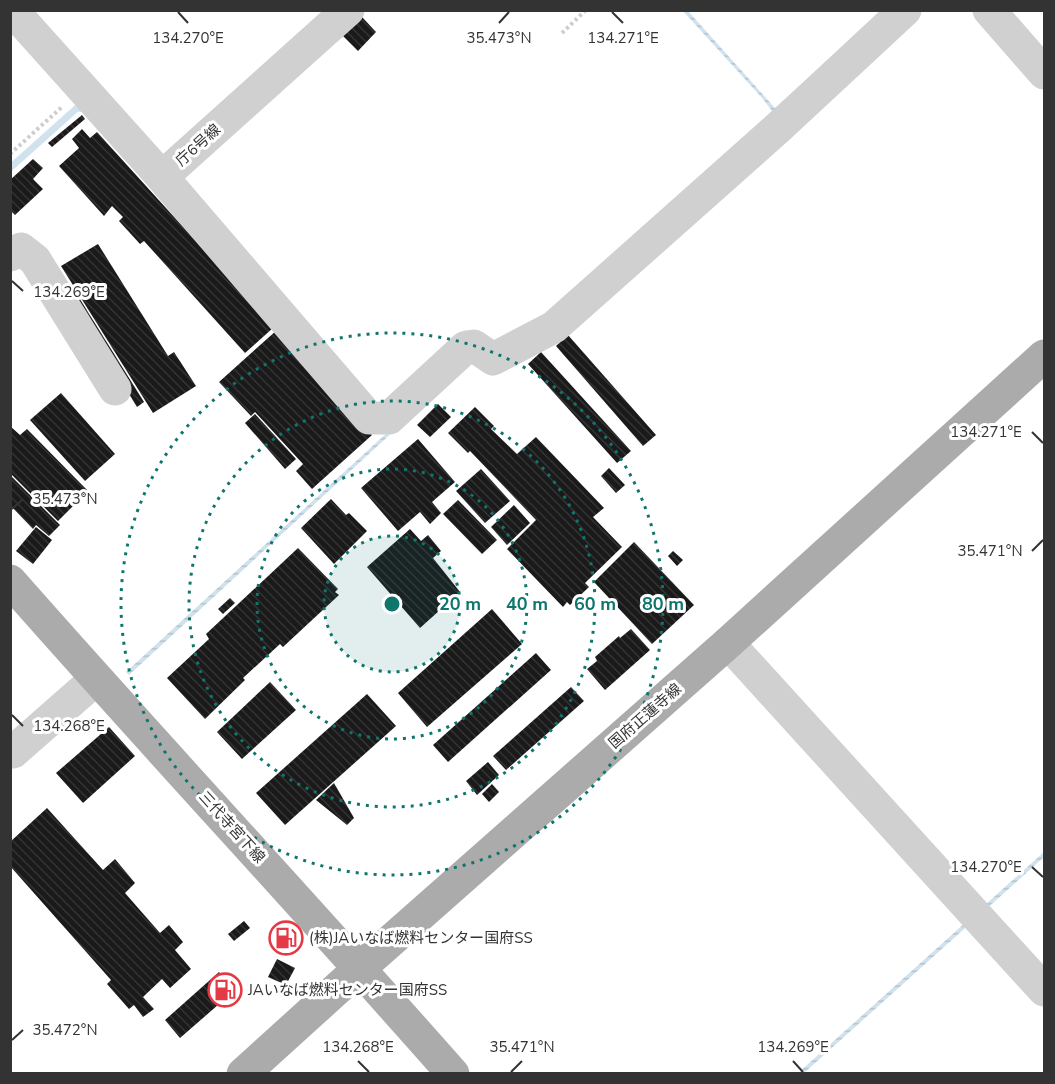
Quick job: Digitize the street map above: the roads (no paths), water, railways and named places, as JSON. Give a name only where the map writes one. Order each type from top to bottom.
[{"type":"main road","name":"国府正蓮寺線","points":[[243,1074],[728,643],[1044,356]]},
{"type":"main road","name":"三代寺宮下線","points":[[10,581],[453,1074]]},
{"type":"street","name":"庁6号線","points":[[12,10],[162,177],[348,10]]},
{"type":"street","points":[[162,177],[369,418],[389,418],[466,347],[474,346],[493,358],[555,327],[778,128],[905,10]]},
{"type":"street","points":[[989,10],[1044,73]]},
{"type":"street","points":[[10,255],[21,249],[35,260],[115,389]]},
{"type":"street","points":[[728,643],[1044,990]]},
{"type":"street","points":[[13,752],[96,679]]},
{"type":"water","points":[[683,11],[688,11],[775,108],[883,11],[890,11],[543,321],[473,358],[129,675],[126,672],[473,354],[543,316],[772,111]]},
{"type":"water","points":[[1044,852],[1044,857],[804,1073],[797,1074]]},
{"type":"waterway","points":[[10,168],[77,108],[87,109]]},
{"type":"place","name":"(株)JAいなば燃料センター国府SS","points":[[286,938]]},
{"type":"place","name":"JAいなば燃料センター国府SS","points":[[225,990]]}]
